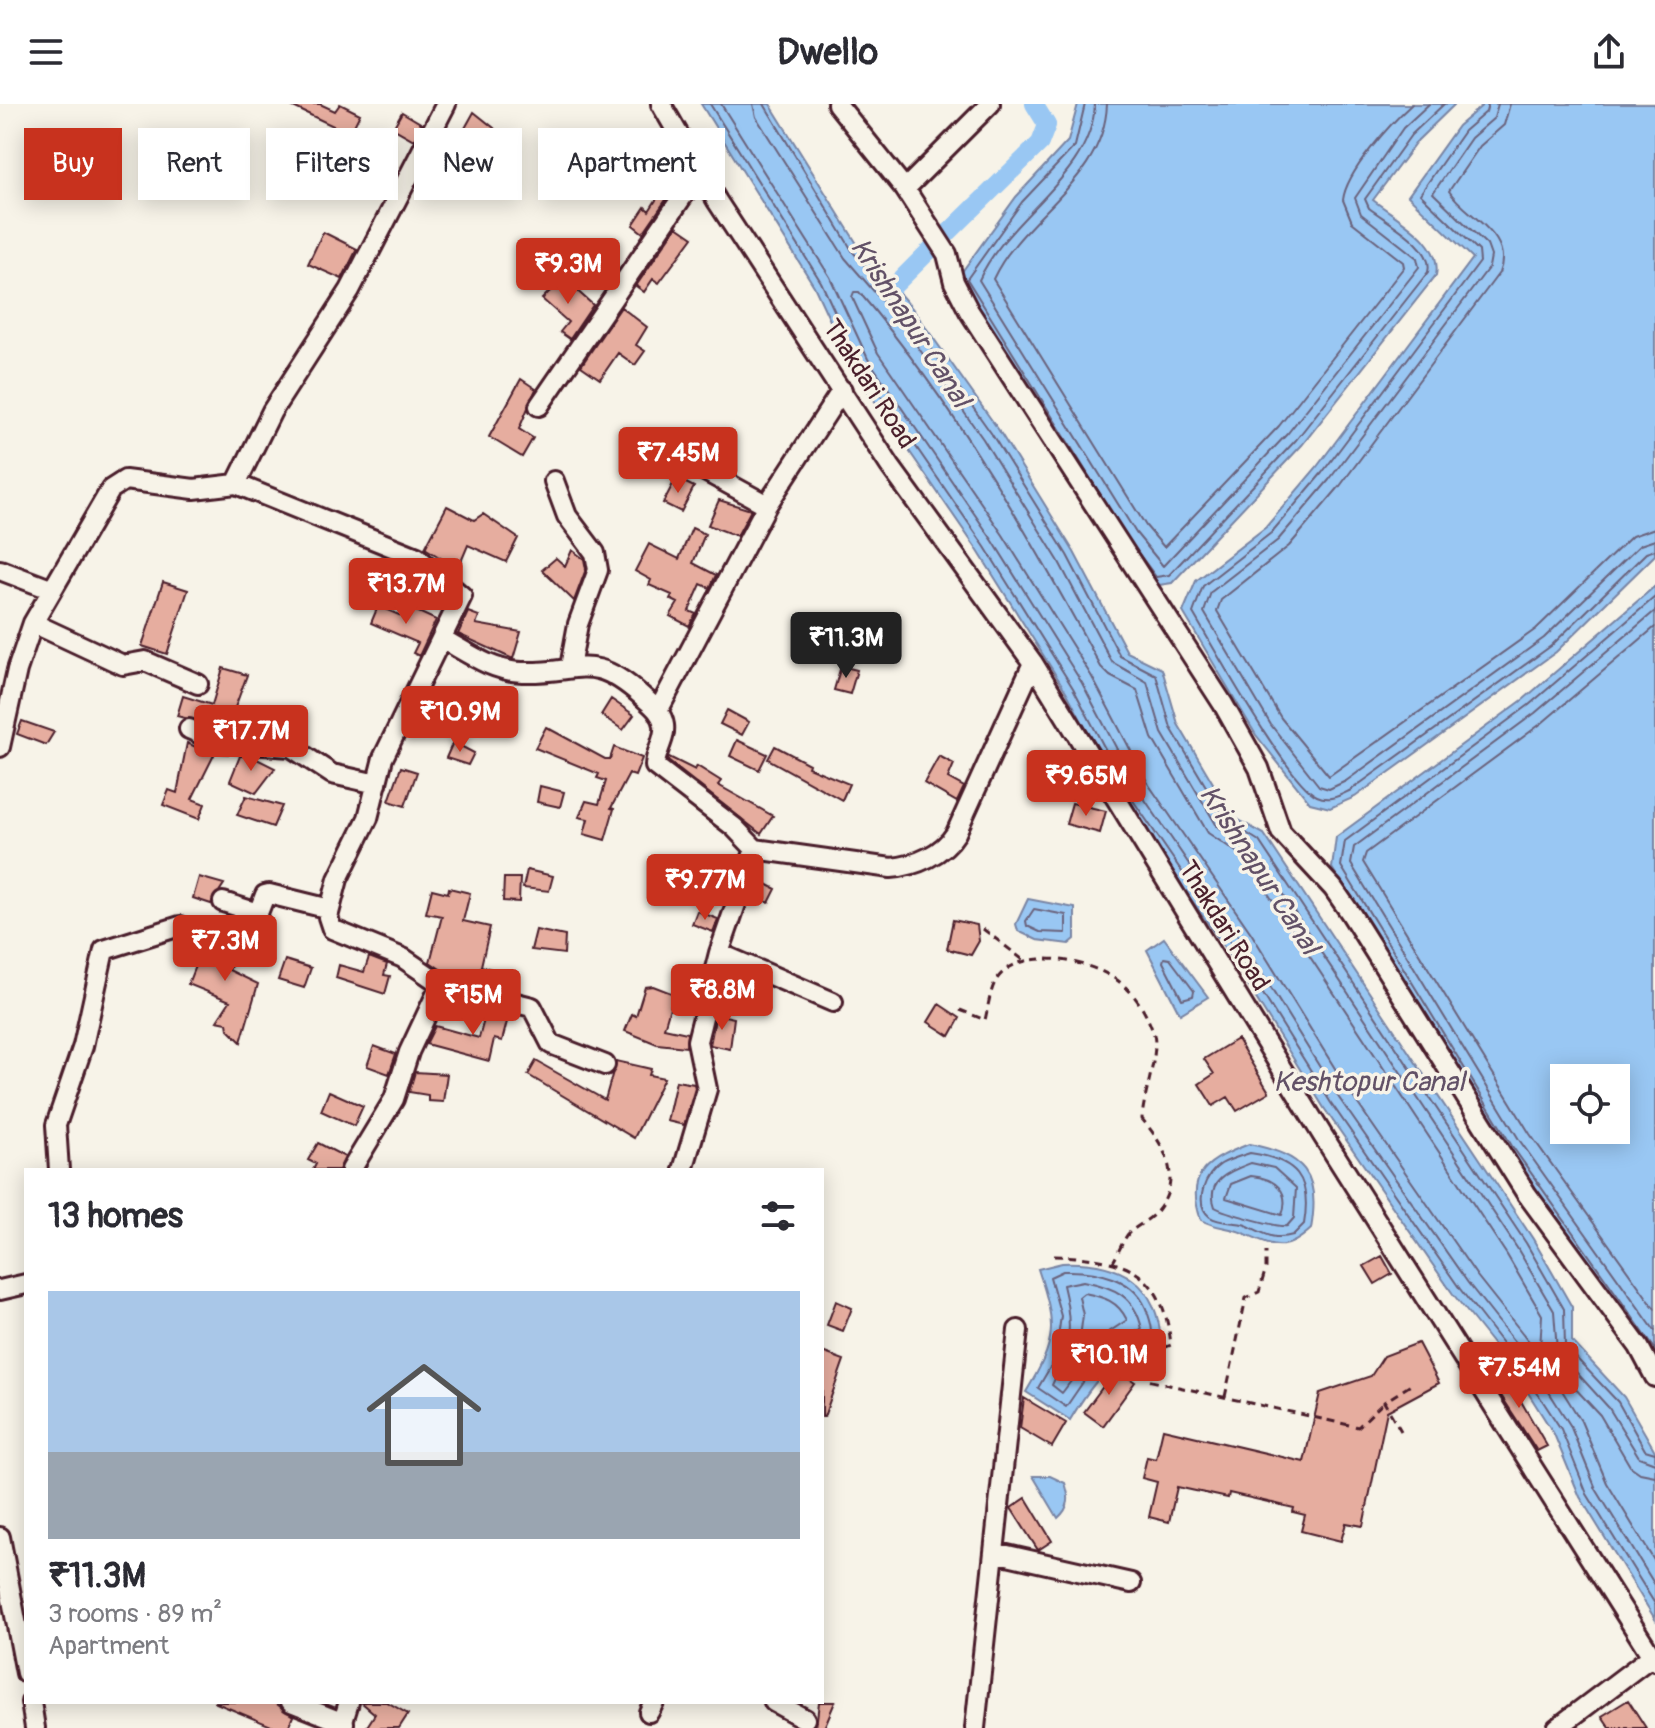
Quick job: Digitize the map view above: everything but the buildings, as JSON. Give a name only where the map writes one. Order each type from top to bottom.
[{"type":"street","points":[[236,484],[272,411],[350,290],[446,104]]},
{"type":"street","name":"Thakdari Road","points":[[661,104],[675,128]]},
{"type":"street","points":[[837,104],[905,189],[947,254],[954,282],[969,311],[1247,745],[1259,768],[1281,832],[1333,888],[1351,914],[1526,1193],[1639,1347],[1655,1377]]},
{"type":"street","points":[[905,189],[990,104]]},
{"type":"street","points":[[539,406],[680,200]]},
{"type":"street","name":"Thakdari Road","points":[[719,200],[890,466],[1033,663],[1323,1136],[1653,1658]]},
{"type":"street","points":[[658,711],[767,505],[842,390]]},
{"type":"street","points":[[694,465],[767,505]]},
{"type":"street","points":[[0,747],[17,670],[33,623],[50,589],[118,482],[140,481],[194,489],[236,484],[417,557],[462,596],[391,739],[368,818],[338,879],[328,924],[332,929],[403,958],[441,984],[532,1007],[551,1044],[605,1065]]},
{"type":"street","points":[[554,481],[567,516],[595,553],[598,570],[578,624],[570,667]]},
{"type":"street","points":[[0,570],[50,589]]},
{"type":"street","points":[[33,623],[123,665],[145,661],[198,684]]},
{"type":"street","points":[[443,639],[488,665],[522,672],[570,667],[606,669],[658,711],[664,726],[655,766],[734,827],[755,849],[891,868],[906,867],[941,850],[956,833],[1033,663]]},
{"type":"street","points":[[189,729],[219,742],[291,747],[332,774],[377,784]]},
{"type":"street","points":[[684,1168],[707,1089],[697,1041],[719,953],[755,849]]},
{"type":"street","points":[[223,902],[258,913],[265,895],[269,894],[330,909]]},
{"type":"street","points":[[59,1168],[56,1125],[83,1046],[104,950],[180,926]]},
{"type":"street","points":[[719,953],[833,1002]]},
{"type":"street","points":[[352,1168],[394,1099],[409,1052],[441,984]]},
{"type":"street","points":[[0,1290],[24,1284]]},
{"type":"street","points":[[975,1728],[1018,1330]]},
{"type":"street","points":[[0,1537],[24,1663]]},
{"type":"street","points":[[994,1552],[1131,1583]]},
{"type":"street","points":[[1557,1728],[1653,1658]]},
{"type":"street","points":[[31,1704],[35,1728]]},
{"type":"street","points":[[295,1704],[343,1726],[348,1704]]},
{"type":"street","points":[[778,1704],[805,1719]]},
{"type":"path","points":[[983,929],[1026,962]]},
{"type":"path","points":[[960,1010],[985,1020],[996,980],[1010,967],[1046,957],[1073,961],[1120,982],[1143,1007],[1155,1038],[1142,1119],[1156,1136],[1172,1169],[1166,1197],[1157,1213],[1128,1235],[1113,1262]]},
{"type":"path","points":[[1225,1397],[1246,1298],[1259,1292],[1266,1268],[1266,1252]]},
{"type":"path","points":[[1054,1256],[1099,1257],[1134,1271],[1154,1288],[1168,1318],[1171,1345],[1144,1356],[1147,1380],[1358,1427],[1384,1402],[1414,1383]]},
{"type":"path","points":[[1384,1402],[1401,1431]]},
{"type":"water","name":"Keshtopur Canal","points":[[701,104],[770,104],[859,247],[912,308],[998,429],[1074,552],[1127,652],[1162,669],[1178,724],[1233,817],[1264,834],[1533,1239],[1572,1307],[1572,1341],[1624,1397],[1655,1451],[1655,1619],[1580,1497],[1554,1434],[1513,1369],[1453,1294],[1324,1108],[1226,950],[1123,800],[1067,693],[978,551],[852,368],[814,286],[725,143],[725,128],[716,128]]},
{"type":"water","points":[[1078,104],[1455,104],[1418,140],[1373,200],[1425,241],[1436,263],[1436,275],[1302,445],[1172,583],[1153,586],[956,280],[1016,197],[1068,141]]},
{"type":"water","points":[[1484,104],[1655,104],[1655,555],[1556,652],[1355,797],[1330,808],[1310,803],[1256,735],[1183,612],[1196,581],[1266,527],[1316,468],[1473,258],[1408,196],[1458,126]]},
{"type":"water","points":[[1655,586],[1655,1364],[1505,1151],[1332,868],[1336,837],[1524,699]]},
{"type":"water","points":[[1028,899],[1075,908],[1075,939],[1069,944],[1037,940],[1018,931],[1016,924]]},
{"type":"water","points":[[1164,938],[1208,997],[1180,1014],[1147,950]]},
{"type":"water","points":[[1249,1144],[1283,1154],[1295,1161],[1310,1180],[1313,1194],[1311,1229],[1293,1242],[1271,1244],[1201,1220],[1197,1204],[1198,1179],[1212,1162]]},
{"type":"water","points":[[1062,1263],[1102,1266],[1132,1280],[1153,1305],[1161,1344],[1129,1356],[1106,1371],[1070,1420],[1026,1392],[1044,1359],[1051,1332],[1051,1319],[1038,1269]]},
{"type":"water","points":[[1033,1476],[1050,1476],[1065,1483],[1068,1502],[1058,1518]]},
{"type":"waterway","points":[[946,235],[1040,143],[1047,125],[1034,104]]},
{"type":"waterway","name":"Krishnapur Canal","points":[[893,287],[936,244]]}]
